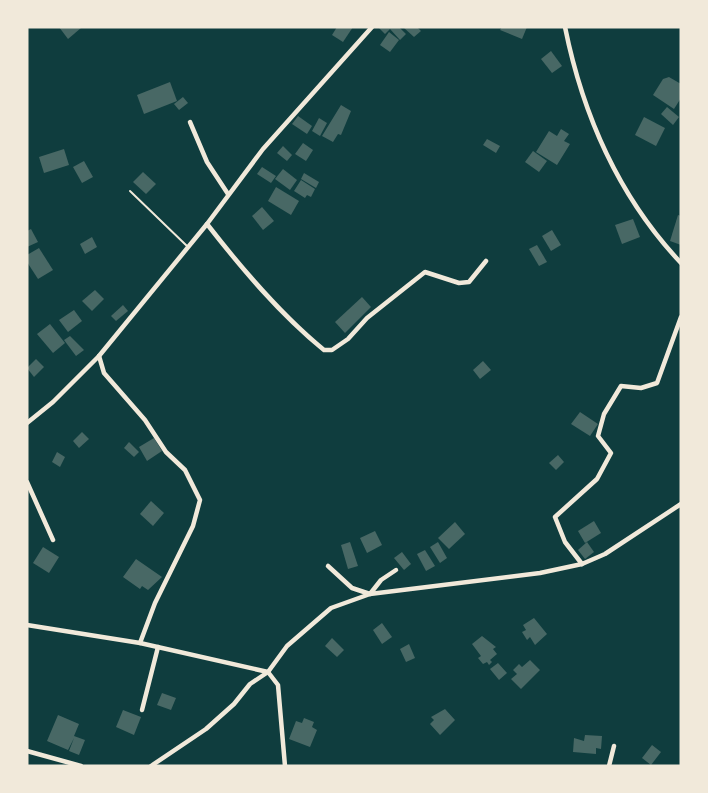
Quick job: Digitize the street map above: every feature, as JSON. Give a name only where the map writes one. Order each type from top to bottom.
[{"type":"street","points":[[27,423],[53,402],[99,356],[207,224],[270,141],[372,27]]},
{"type":"street","points":[[565,27],[582,98],[599,138],[646,223],[681,263]]},
{"type":"street","points":[[190,122],[207,162],[228,194]]},
{"type":"street","points":[[207,224],[255,282],[307,336],[324,350],[332,350],[343,343],[367,318],[425,272],[459,283],[469,282],[486,261]]},
{"type":"street","points":[[582,564],[565,542],[555,517],[597,479],[610,453],[598,436],[604,414],[621,386],[641,388],[657,383],[681,317]]},
{"type":"street","points":[[99,356],[104,373],[145,420],[166,452],[185,470],[200,500],[199,512],[155,603],[140,643]]},
{"type":"street","points":[[27,482],[53,540]]},
{"type":"street","points":[[151,766],[206,729],[234,704],[250,684],[268,672],[287,646],[331,608],[370,594],[540,573],[582,564],[605,555],[681,504]]},
{"type":"street","points":[[328,566],[352,588],[370,594]]},
{"type":"street","points":[[370,594],[381,580],[396,570]]},
{"type":"street","points":[[27,625],[140,643],[268,672],[278,685],[285,766]]},
{"type":"street","points":[[142,710],[158,647]]},
{"type":"street","points":[[609,766],[614,746]]},
{"type":"street","points":[[27,751],[81,766]]},
{"type":"lane","points":[[130,191],[188,247]]},
{"type":"building","points":[[59,27],[80,27],[81,28],[68,39]]},
{"type":"building","points":[[337,27],[353,27],[343,42],[332,35]]},
{"type":"building","points":[[378,27],[399,27],[406,34],[400,40],[390,29],[385,34]]},
{"type":"building","points":[[403,27],[417,27],[421,31],[414,37]]},
{"type":"building","points":[[502,27],[527,27],[522,39],[500,30]]},
{"type":"building","points":[[389,32],[399,40],[390,52],[380,45]]},
{"type":"building","points":[[551,51],[562,66],[552,73],[541,59]]},
{"type":"building","points":[[669,77],[681,84],[681,98],[674,109],[653,95],[663,79]]},
{"type":"building","points":[[170,82],[177,101],[144,114],[137,95]]},
{"type":"building","points":[[183,97],[188,103],[179,110],[174,104]]},
{"type":"building","points":[[341,105],[351,111],[341,135],[338,134],[333,142],[322,136]]},
{"type":"building","points":[[667,107],[679,117],[673,125],[661,114]]},
{"type":"building","points":[[298,116],[312,126],[307,134],[292,124]]},
{"type":"building","points":[[644,117],[665,128],[656,146],[635,135]]},
{"type":"building","points":[[319,118],[327,123],[320,136],[312,131]]},
{"type":"building","points":[[561,129],[569,134],[564,141],[570,144],[557,165],[536,152],[549,131],[557,136]]},
{"type":"building","points":[[487,139],[500,146],[496,153],[483,145]]},
{"type":"building","points":[[303,143],[313,150],[306,161],[295,154]]},
{"type":"building","points":[[283,146],[292,155],[287,161],[277,153]]},
{"type":"building","points":[[64,149],[69,165],[44,173],[39,157]]},
{"type":"building","points":[[533,151],[547,161],[539,172],[525,162]]},
{"type":"building","points":[[84,161],[93,177],[82,183],[73,167]]},
{"type":"building","points":[[262,167],[276,176],[271,183],[257,174]]},
{"type":"building","points":[[283,169],[297,180],[290,190],[275,179]]},
{"type":"building","points":[[143,172],[156,184],[146,194],[133,182]]},
{"type":"building","points":[[304,173],[319,182],[316,188],[301,179]]},
{"type":"building","points":[[301,180],[315,189],[311,197],[307,195],[305,198],[294,191]]},
{"type":"building","points":[[276,187],[299,201],[291,215],[268,201]]},
{"type":"building","points":[[262,207],[274,221],[263,230],[252,216]]},
{"type":"building","points":[[678,215],[681,216],[681,245],[670,241]]},
{"type":"building","points":[[633,219],[640,237],[622,244],[615,225]]},
{"type":"building","points":[[31,229],[38,242],[27,247],[27,231]]},
{"type":"building","points":[[552,230],[561,245],[551,251],[542,236]]},
{"type":"building","points":[[92,237],[97,247],[85,254],[80,244]]},
{"type":"building","points":[[537,245],[547,262],[539,266],[529,249]]},
{"type":"building","points":[[39,248],[53,270],[38,279],[27,262],[27,255]]},
{"type":"building","points":[[95,290],[104,299],[92,311],[82,301]]},
{"type":"building","points":[[362,297],[371,307],[345,333],[335,322]]},
{"type":"building","points":[[123,305],[128,311],[116,321],[111,316]]},
{"type":"building","points":[[74,310],[82,321],[68,332],[59,320]]},
{"type":"building","points":[[50,324],[65,343],[53,353],[37,334]]},
{"type":"building","points":[[70,336],[84,350],[76,356],[64,340]]},
{"type":"building","points":[[36,359],[44,367],[34,377],[27,368]]},
{"type":"building","points":[[483,361],[491,370],[480,379],[473,370]]},
{"type":"building","points":[[580,412],[598,424],[590,436],[571,424]]},
{"type":"building","points":[[82,432],[89,439],[79,448],[73,441]]},
{"type":"building","points":[[154,438],[162,451],[147,461],[139,447]]},
{"type":"building","points":[[129,442],[139,452],[134,457],[124,448]]},
{"type":"building","points":[[57,452],[65,457],[60,467],[52,462]]},
{"type":"building","points":[[558,455],[564,462],[556,470],[549,463]]},
{"type":"building","points":[[151,501],[164,513],[153,526],[140,514]]},
{"type":"building","points":[[594,521],[601,533],[585,543],[578,531]]},
{"type":"building","points":[[455,522],[465,534],[449,549],[438,538]]},
{"type":"building","points":[[375,531],[382,545],[367,553],[360,538]]},
{"type":"building","points":[[350,542],[358,566],[348,569],[341,545]]},
{"type":"building","points":[[438,542],[447,558],[440,563],[430,547]]},
{"type":"building","points":[[587,542],[594,552],[585,559],[578,550]]},
{"type":"building","points":[[43,547],[59,557],[49,573],[33,563]]},
{"type":"building","points":[[425,550],[435,566],[426,571],[417,554]]},
{"type":"building","points":[[402,552],[411,564],[404,570],[394,558]]},
{"type":"building","points":[[136,559],[162,577],[148,590],[142,586],[140,589],[123,577]]},
{"type":"building","points":[[534,618],[547,634],[535,645],[530,637],[527,640],[522,632],[526,630],[523,625]]},
{"type":"building","points":[[382,623],[392,637],[382,644],[373,630]]},
{"type":"building","points":[[482,636],[496,647],[493,649],[497,654],[490,660],[492,662],[489,665],[487,662],[483,664],[478,658],[481,656],[472,644]]},
{"type":"building","points":[[332,638],[344,650],[337,657],[325,646]]},
{"type":"building","points":[[409,644],[415,658],[406,662],[400,649]]},
{"type":"building","points":[[530,660],[540,670],[521,689],[511,679],[517,674],[513,670],[519,664],[522,667]]},
{"type":"building","points":[[498,663],[507,673],[499,680],[490,669]]},
{"type":"building","points":[[162,693],[176,698],[171,710],[157,705]]},
{"type":"building","points":[[445,709],[455,720],[440,735],[430,724],[434,720],[431,717]]},
{"type":"building","points":[[123,710],[141,717],[134,735],[116,727]]},
{"type":"building","points":[[58,715],[79,724],[74,736],[85,740],[79,755],[69,751],[74,738],[68,750],[47,741]]},
{"type":"building","points":[[304,718],[314,722],[312,727],[317,730],[310,747],[289,739],[296,721],[302,723]]},
{"type":"building","points":[[585,735],[602,736],[601,749],[596,748],[596,754],[573,752],[574,738],[584,741]]},
{"type":"building","points":[[652,745],[661,752],[651,765],[642,758]]}]
